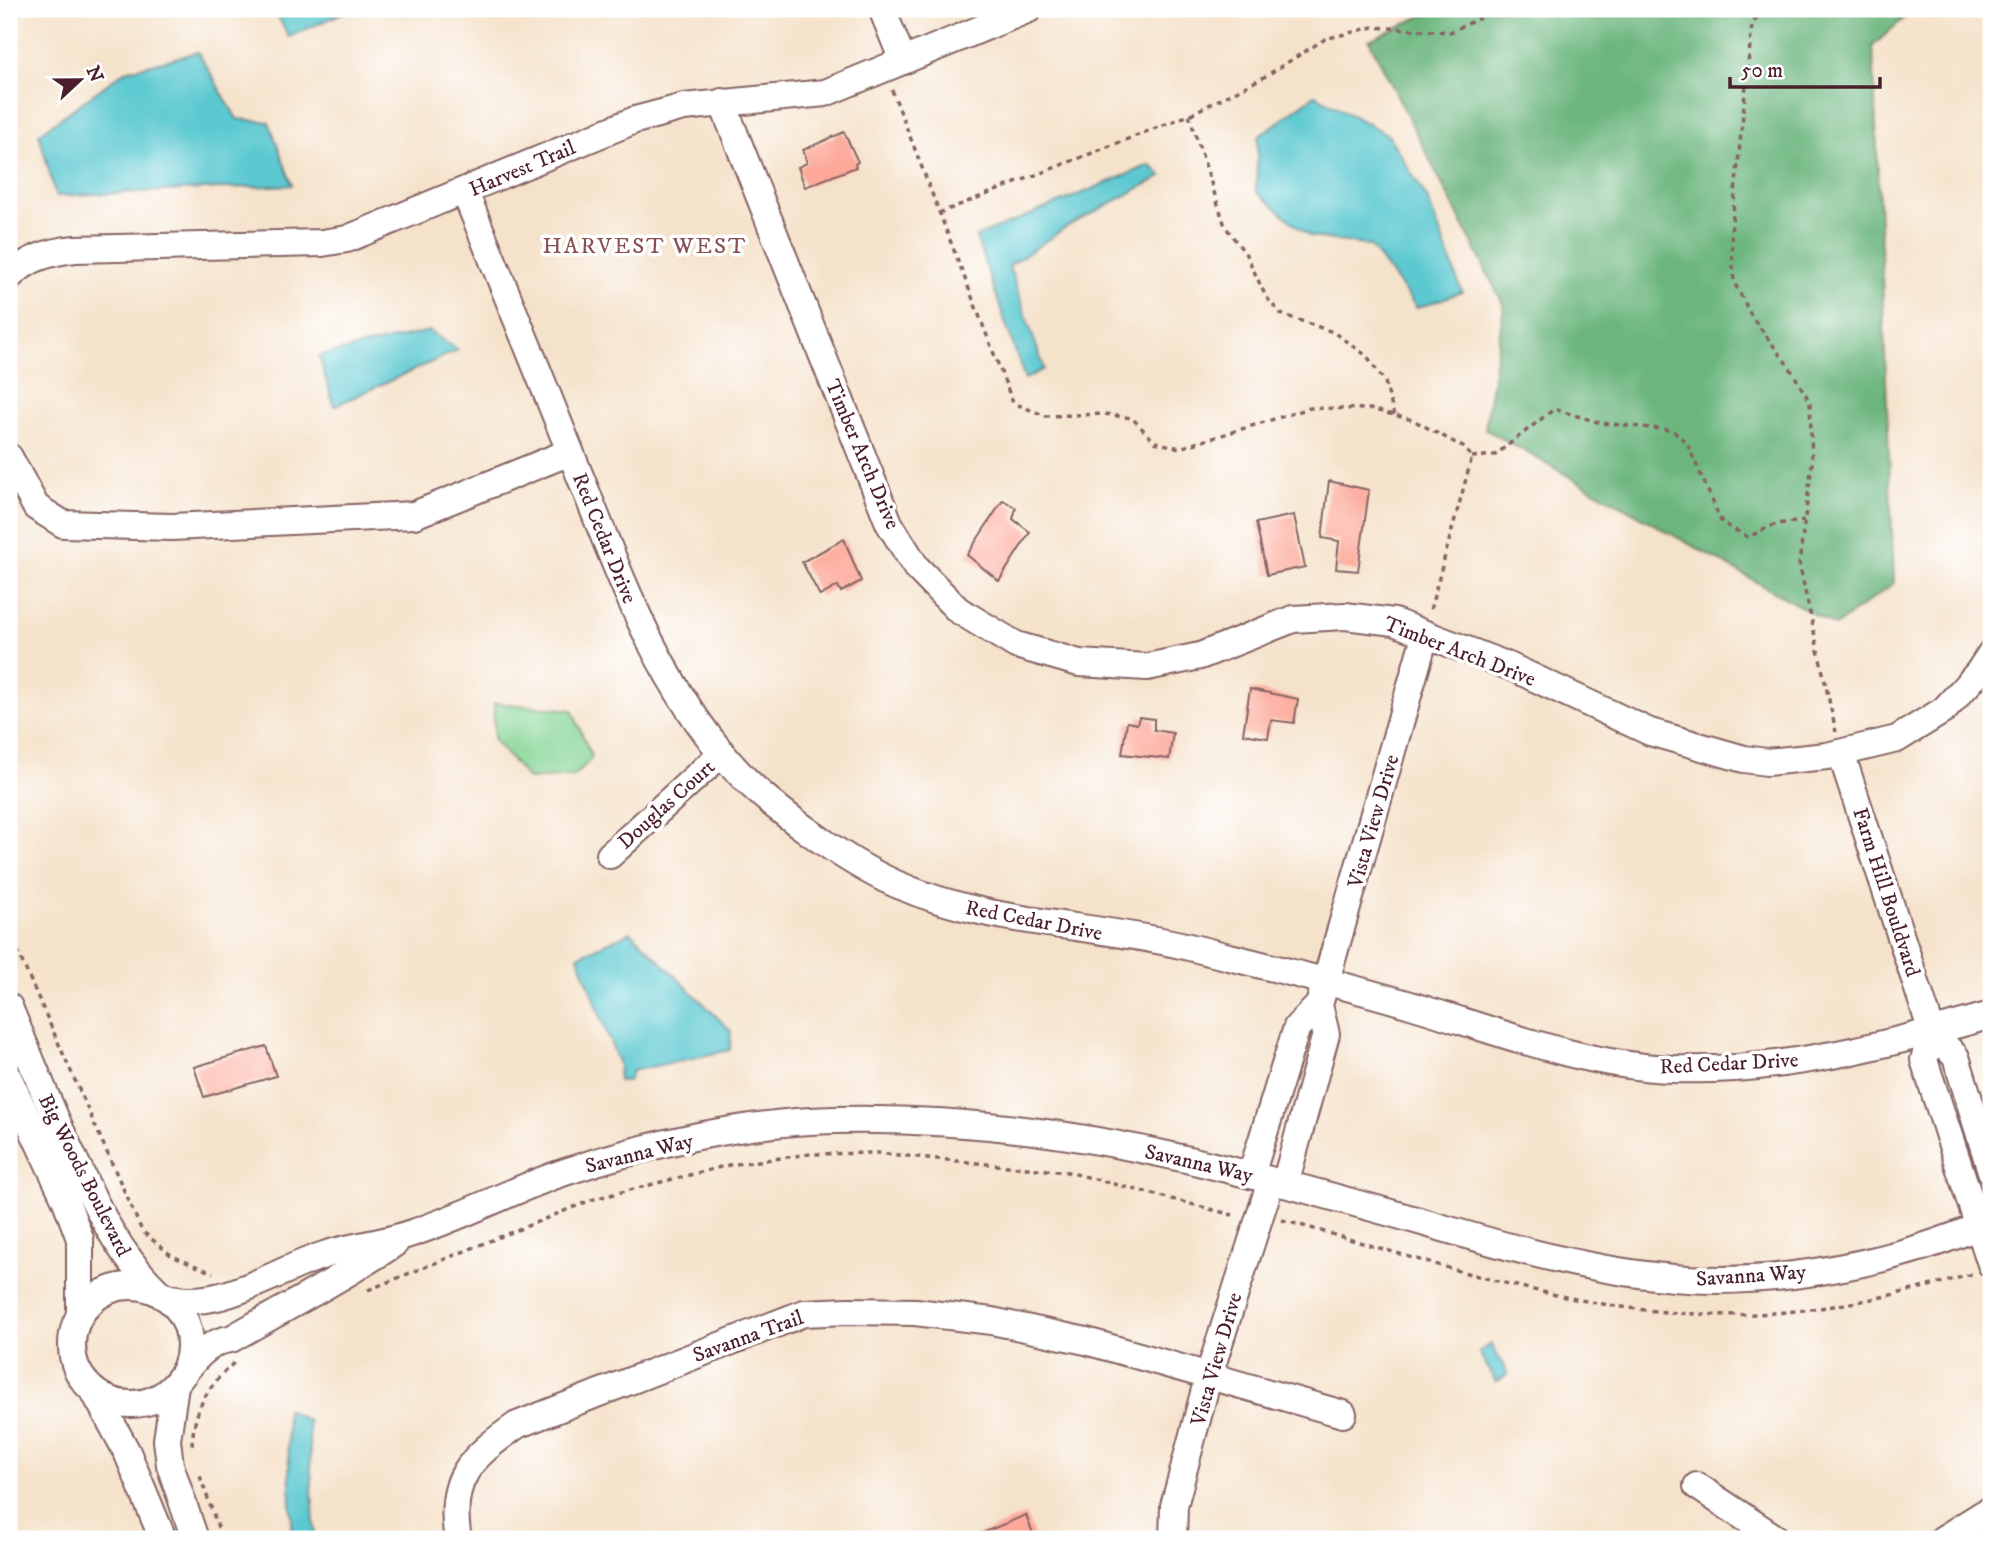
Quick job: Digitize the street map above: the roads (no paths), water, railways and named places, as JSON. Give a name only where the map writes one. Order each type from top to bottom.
[{"type":"street","points":[[882,9],[893,64]]},
{"type":"street","name":"Harvest Trail","points":[[9,277],[27,262],[42,255],[75,248],[322,243],[347,239],[635,120],[684,107],[825,93],[1029,9]]},
{"type":"street","name":"Timber Arch Drive","points":[[722,102],[889,523],[916,567],[958,610],[1016,645],[1079,663],[1147,667],[1200,656],[1293,619],[1345,615],[1394,622],[1511,667],[1650,732],[1767,762],[1841,753],[1897,738],[1944,710],[1978,673],[1991,653]]},
{"type":"street","name":"Red Cedar Drive","points":[[465,192],[643,632],[683,703],[733,767],[805,830],[894,884],[978,913],[1172,943],[1323,993],[1504,1034],[1612,1062],[1673,1069],[1800,1061],[1869,1050],[1991,1015]]},
{"type":"street","points":[[9,457],[27,496],[53,519],[75,525],[172,527],[414,515],[570,452]]},
{"type":"street","name":"Vista View Drive","points":[[1172,1539],[1174,1506],[1208,1378],[1269,1180],[1297,1027],[1323,993],[1425,636]]},
{"type":"street","name":"Douglas Court","points":[[610,855],[722,753]]},
{"type":"street","name":"Farm Hill Bouldvard","points":[[1841,753],[1932,1032],[1956,1057],[1991,1171]]},
{"type":"street","name":"Big Woods Boulevard","points":[[9,1007],[44,1097],[98,1211],[134,1269],[174,1305],[188,1330],[188,1359],[179,1379],[167,1440],[170,1465],[195,1539]]},
{"type":"street","name":"Farm Hill Bouldvard","points":[[1932,1032],[1924,1060],[1985,1224],[1991,1264]]},
{"type":"street","name":"Big Woods Boulevard","points":[[9,1079],[66,1201],[80,1239],[80,1314],[71,1343],[73,1361],[80,1377],[95,1393],[127,1452],[163,1539]]},
{"type":"street","name":"Savanna Way","points":[[161,1295],[182,1301],[217,1300],[282,1269],[329,1253],[406,1236],[561,1173],[638,1150],[719,1133],[830,1120],[939,1122],[1091,1138],[1269,1180],[1570,1263],[1689,1279],[1802,1274],[1947,1241],[1985,1224]]},
{"type":"street","name":"Savanna Way","points":[[179,1379],[195,1358],[223,1339],[231,1339],[294,1301],[343,1278],[406,1236]]},
{"type":"street","name":"Big Woods Boulevard","points":[[80,1314],[101,1293],[115,1288],[145,1288],[161,1295]]},
{"type":"street","name":"Savanna Trail","points":[[458,1539],[453,1514],[457,1486],[463,1473],[487,1447],[517,1425],[804,1313],[915,1312],[992,1321],[1086,1341],[1208,1378],[1343,1414]]},
{"type":"street","points":[[95,1393],[106,1400],[130,1405],[155,1400],[179,1379]]},
{"type":"street","points":[[1698,1486],[1777,1539]]},
{"type":"street","points":[[1942,1539],[1991,1509]]},
{"type":"water","points":[[274,9],[351,9],[289,37]]},
{"type":"water","points":[[198,52],[237,119],[269,122],[292,185],[56,196],[39,134],[125,71]]},
{"type":"water","points":[[1315,95],[1388,135],[1428,200],[1462,292],[1417,308],[1370,246],[1309,236],[1256,191],[1258,137]]},
{"type":"water","points":[[1150,165],[1162,176],[1066,227],[1009,266],[1044,369],[1025,379],[976,237]]},
{"type":"water","points":[[429,331],[458,350],[334,406],[319,356]]},
{"type":"water","points":[[631,932],[731,1031],[730,1050],[632,1071],[628,1081],[618,1081],[619,1065],[578,956]]},
{"type":"water","points":[[1491,1344],[1508,1374],[1496,1382],[1479,1352]]},
{"type":"water","points":[[286,1409],[308,1421],[315,1539],[293,1539]]},
{"type":"district","name":"HARVEST WEST","points":[[645,245]]}]
